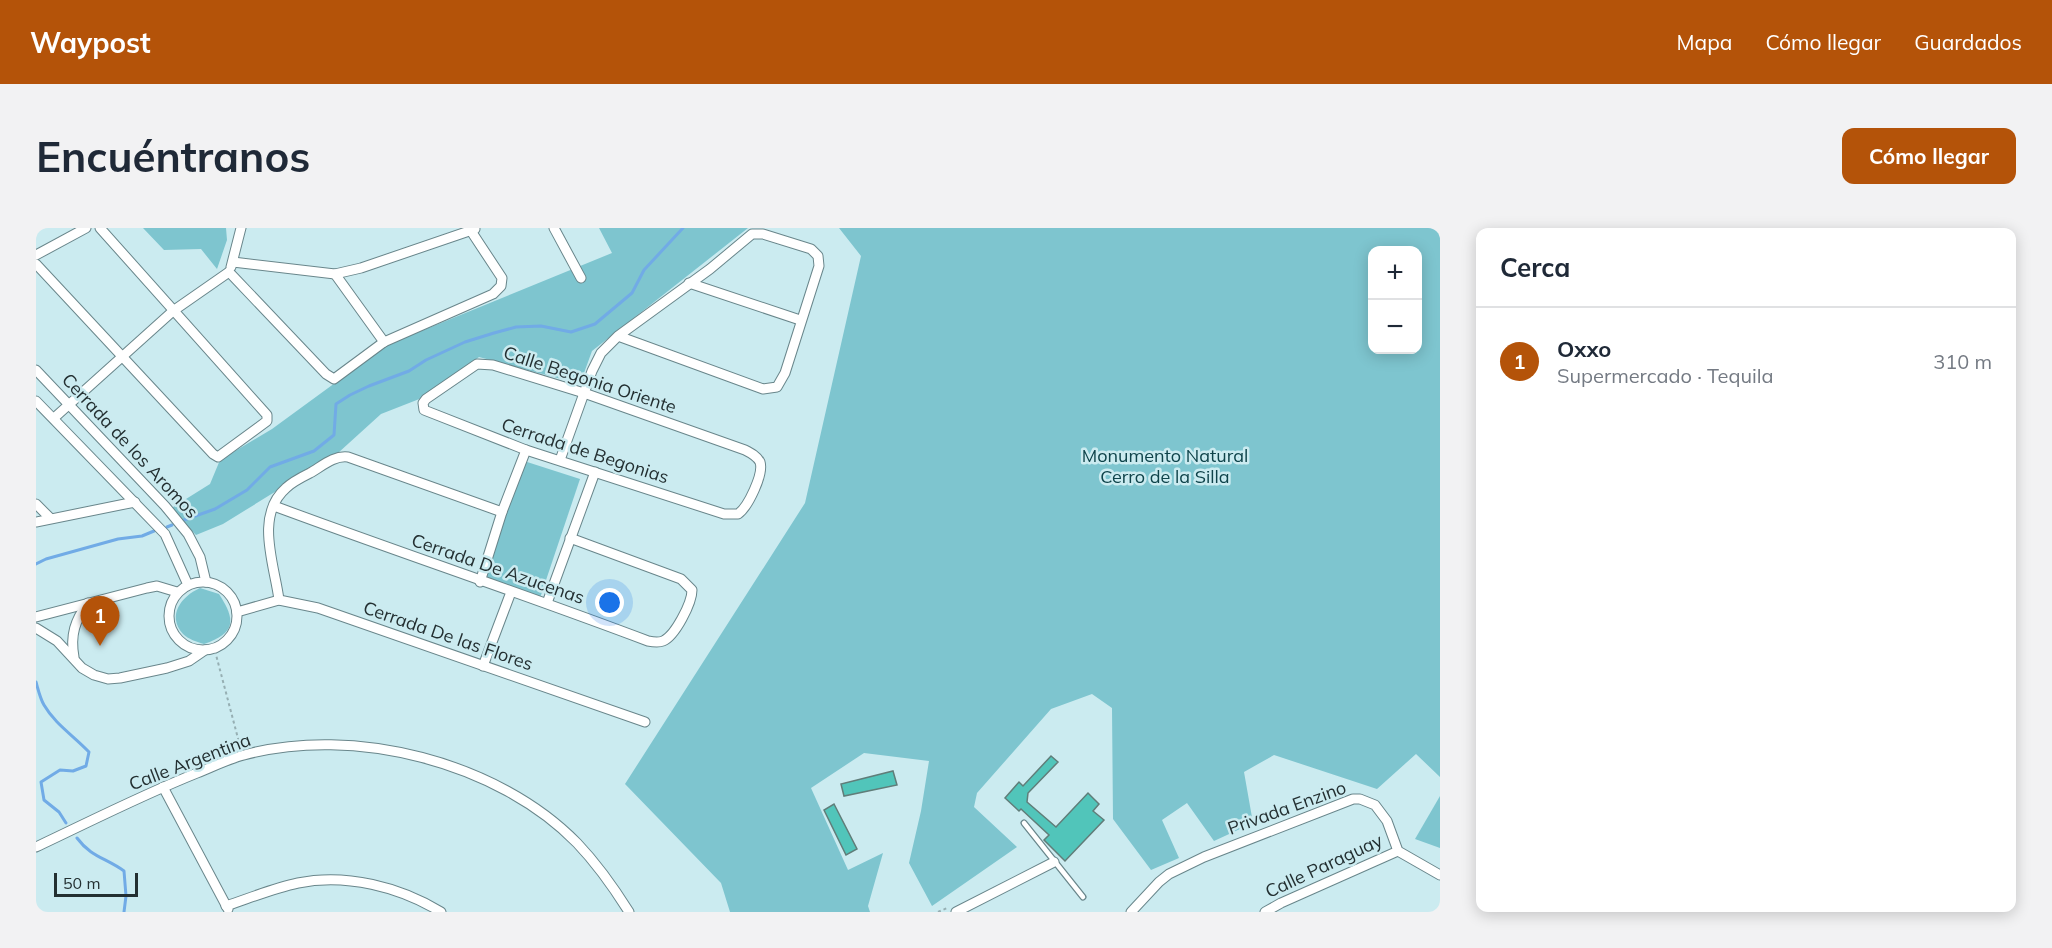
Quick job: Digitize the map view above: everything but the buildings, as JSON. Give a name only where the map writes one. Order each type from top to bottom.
[{"type":"street","points":[[36,255],[86,228]]},
{"type":"street","points":[[36,264],[121,357],[218,457],[267,421],[266,413],[100,228]]},
{"type":"street","points":[[54,418],[173,311],[229,272],[241,228]]},
{"type":"street","points":[[554,228],[581,278]]},
{"type":"street","points":[[229,272],[329,377],[337,378],[384,342],[493,294],[501,286],[502,278],[474,229],[361,268],[335,274],[233,262]]},
{"type":"street","points":[[561,460],[584,393],[601,353],[618,336],[752,234],[764,234],[811,249],[818,256],[819,266],[782,382],[777,387],[763,389],[618,336]]},
{"type":"street","points":[[335,274],[384,342]]},
{"type":"street","points":[[689,283],[800,320]]},
{"type":"street","name":"Calle Begonia Oriente","points":[[424,410],[423,403],[426,399],[477,364],[493,365],[584,393],[745,450],[759,460],[761,472],[747,504],[738,514]]},
{"type":"street","name":"Cerrada de los Aromos","points":[[36,370],[165,506],[188,534],[200,557],[206,582]]},
{"type":"street","name":"Cerrada de los Aromos","points":[[36,401],[165,534],[188,585]]},
{"type":"street","name":"Cerrada de Begonias","points":[[424,410],[526,450],[724,514],[738,514]]},
{"type":"street","points":[[480,582],[502,512],[526,450]]},
{"type":"street","points":[[279,600],[269,539],[269,522],[274,506],[286,488],[337,458],[348,458],[502,512]]},
{"type":"street","points":[[547,603],[595,472]]},
{"type":"street","points":[[36,522],[135,502]]},
{"type":"street","points":[[36,504],[50,518]]},
{"type":"street","name":"Cerrada De Azucenas","points":[[274,506],[648,641],[655,642],[668,638],[690,604],[692,590],[681,579],[570,538]]},
{"type":"street","points":[[36,628],[57,641],[82,669],[108,679],[189,661],[210,649],[229,638],[237,621],[234,601],[227,591],[206,582],[188,585],[177,592],[171,602],[169,613],[170,625],[183,644],[194,648],[210,649]]},
{"type":"street","points":[[36,617],[157,586],[177,592]]},
{"type":"street","points":[[483,666],[511,592]]},
{"type":"street","name":"Cerrada De las Flores","points":[[237,612],[279,600],[318,608],[645,722]]},
{"type":"street","points":[[74,659],[72,647],[74,629],[81,612],[88,603]]},
{"type":"street","name":"Calle Argentina","points":[[36,847],[163,787],[243,755],[297,746],[326,744],[372,748],[414,756],[457,769],[522,799],[577,843],[629,912]]},
{"type":"street","points":[[163,787],[227,909],[296,883],[333,880],[367,883],[402,892],[441,912]]},
{"type":"street","name":"Privada Enzino","points":[[1131,912],[1169,874],[1204,857],[1353,799],[1367,801],[1380,810],[1387,821],[1398,851]]},
{"type":"street","points":[[1398,851],[1440,875]]},
{"type":"street","name":"Calle Paraguay","points":[[1265,912],[1398,851]]},
{"type":"street","points":[[956,912],[1054,862]]},
{"type":"lane","points":[[1024,824],[1083,897]]},
{"type":"path","points":[[210,649],[243,755]]},
{"type":"green space","points":[[143,228],[226,228],[227,240],[217,269],[201,249],[164,250]]},
{"type":"green space","points":[[599,228],[748,228],[592,351],[580,384],[479,357],[427,396],[381,414],[338,453],[223,524],[196,535],[170,509],[210,484],[220,460],[272,429],[387,345],[612,253]]},
{"type":"green space","name":"Monumento Natural Cerro de la Silla","points":[[839,228],[1440,228],[1440,777],[1416,754],[1377,789],[1274,755],[1244,772],[1253,823],[1214,841],[1187,803],[1162,820],[1179,858],[1151,870],[1113,819],[1112,708],[1092,694],[1051,709],[977,793],[974,807],[1017,847],[932,906],[909,863],[929,761],[864,753],[811,788],[848,870],[883,853],[868,906],[870,912],[730,912],[721,883],[625,784],[805,503],[861,256]]},
{"type":"green space","points":[[524,461],[580,479],[540,598],[485,579]]},
{"type":"green space","points":[[200,588],[219,594],[230,618],[230,625],[222,635],[204,644],[185,636],[176,620],[176,613],[182,601]]},
{"type":"green space","points":[[1440,796],[1440,848],[1415,839]]},
{"type":"waterway","points":[[36,231],[40,228]]},
{"type":"waterway","points":[[184,520],[215,509],[247,490],[270,467],[314,451],[334,435],[336,404],[350,395],[409,371],[426,360],[465,342],[494,333],[516,327],[541,326],[571,332],[595,324],[632,293],[644,270],[683,228]]},
{"type":"waterway","points":[[167,527],[172,525]]},
{"type":"waterway","points":[[36,564],[46,559],[118,539],[142,536],[154,531]]},
{"type":"waterway","points":[[36,682],[48,712],[89,752],[86,766],[73,771],[60,770],[41,782],[44,800],[59,812],[66,823]]},
{"type":"waterway","points":[[77,838],[93,853],[124,871],[126,896],[124,912]]},
{"type":"place","name":"Oxxo","points":[[100,646]]}]
